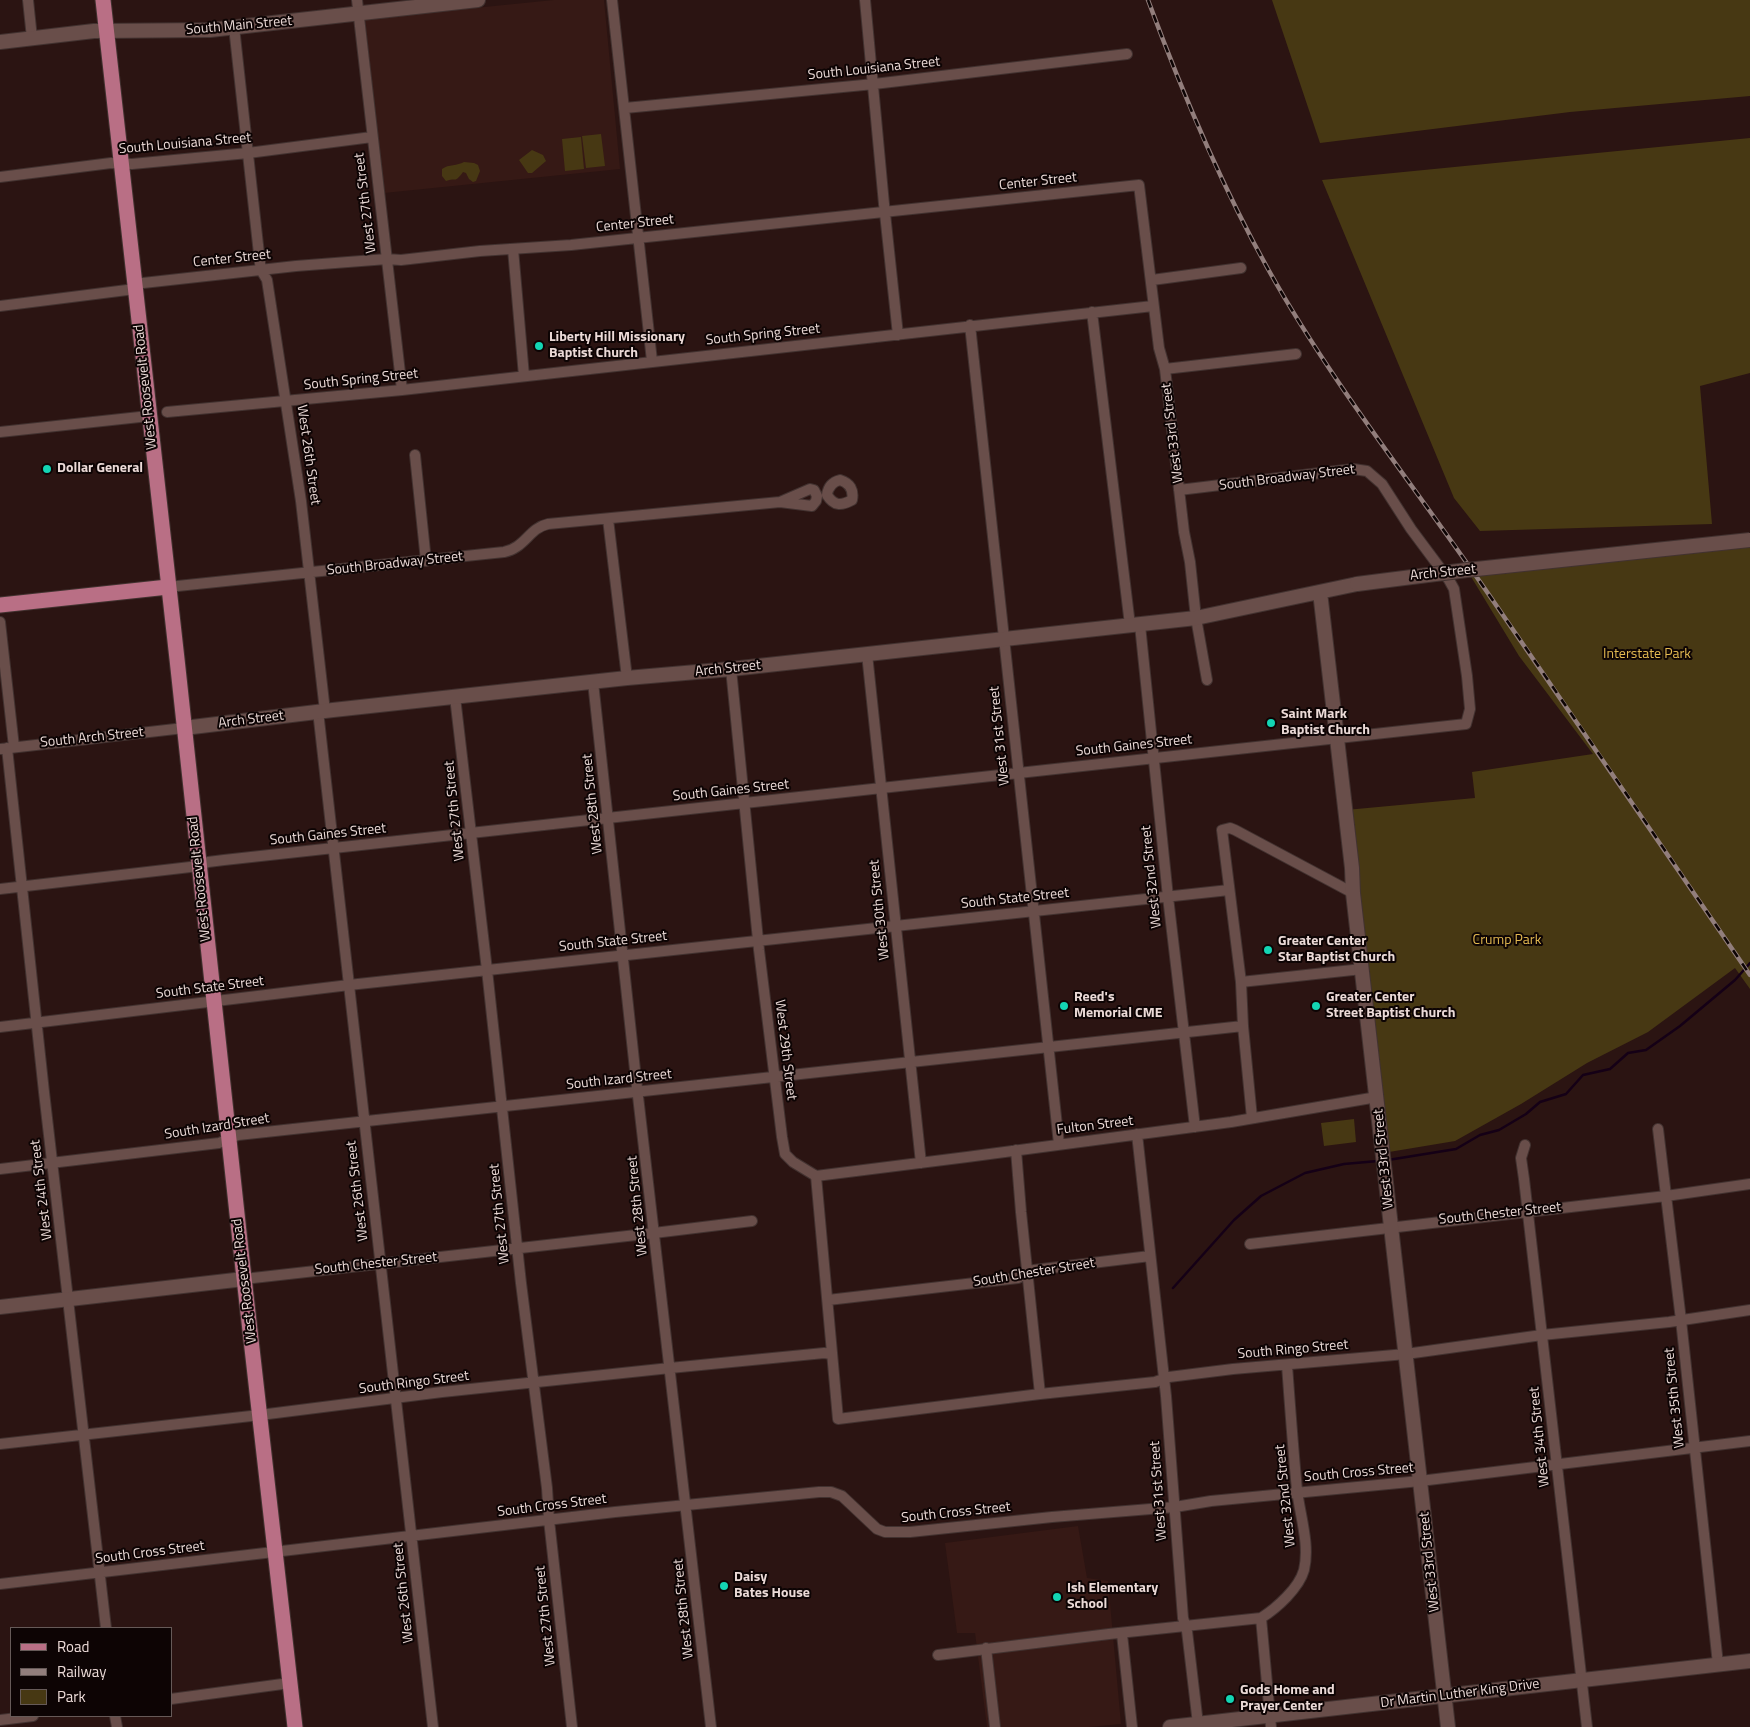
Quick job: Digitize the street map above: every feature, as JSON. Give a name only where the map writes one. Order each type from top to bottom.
[{"type":"main road","name":"West Roosevelt Road","points":[[103,0],[295,1727]]},
{"type":"main road","name":"South Broadway Street","points":[[0,605],[168,587]]},
{"type":"street","points":[[28,0],[32,38]]},
{"type":"street","name":"South Main Street","points":[[0,42],[107,31],[187,32],[234,27],[358,7],[478,0]]},
{"type":"street","points":[[612,0],[652,361]]},
{"type":"street","points":[[866,0],[898,335]]},
{"type":"street","name":"West 27th Street","points":[[358,7],[402,390]]},
{"type":"street","name":"West 26th Street","points":[[234,27],[261,270],[267,280],[301,505],[309,573],[334,848],[433,1727]]},
{"type":"street","name":"South Louisiana Street","points":[[625,108],[874,84],[1127,54]]},
{"type":"street","name":"South Louisiana Street","points":[[0,177],[111,163],[122,164],[248,153],[372,137]]},
{"type":"street","name":"Center Street","points":[[0,306],[261,270],[562,246],[1139,185]]},
{"type":"street","name":"West 33rd Street","points":[[1139,185],[1159,348],[1166,369],[1184,532],[1207,680]]},
{"type":"street","points":[[513,249],[524,376]]},
{"type":"street","points":[[1152,280],[1241,268]]},
{"type":"street","name":"South Spring Street","points":[[167,412],[402,390],[1153,306]]},
{"type":"street","name":"West 32nd Street","points":[[1092,312],[1154,758],[1195,1126]]},
{"type":"street","name":"West 31st Street","points":[[970,325],[1059,1144]]},
{"type":"street","points":[[1166,369],[1296,354]]},
{"type":"street","points":[[0,432],[149,416]]},
{"type":"street","points":[[415,455],[426,561]]},
{"type":"street","name":"South Broadway Street","points":[[1179,490],[1353,469],[1365,470],[1377,478],[1454,589],[1470,709],[1466,724]]},
{"type":"street","name":"South Broadway Street","points":[[168,587],[426,561],[514,550],[543,526],[780,502],[806,490],[814,490],[822,496]]},
{"type":"street","points":[[608,519],[627,678]]},
{"type":"street","name":"Arch Street","points":[[184,728],[322,711],[627,678],[731,669],[1196,618],[1357,584],[1432,574],[1750,540]]},
{"type":"street","name":"West 33rd Street","points":[[1320,592],[1338,738],[1353,892],[1448,1727]]},
{"type":"street","name":"West 24th Street","points":[[0,622],[7,748],[44,1092],[106,1627]]},
{"type":"street","name":"West 30th Street","points":[[867,654],[921,1163]]},
{"type":"street","name":"West 29th Street","points":[[731,669],[758,940],[785,1154],[793,1162],[816,1176]]},
{"type":"street","name":"West 28th Street","points":[[593,682],[711,1727]]},
{"type":"street","name":"West 27th Street","points":[[455,697],[517,1248],[532,1365],[532,1383],[547,1488],[548,1520],[572,1727]]},
{"type":"street","name":"South Gaines Street","points":[[0,889],[199,866],[208,862],[1466,724]]},
{"type":"street","name":"South Arch Street","points":[[7,748],[184,728]]},
{"type":"street","points":[[1252,1118],[1243,1026],[1241,982],[1222,830],[1230,828],[1236,830],[1353,892]]},
{"type":"street","name":"South State Street","points":[[0,1027],[201,1004],[214,1000],[1229,890]]},
{"type":"street","points":[[1241,982],[1362,969]]},
{"type":"street","name":"South Izard Street","points":[[0,1169],[219,1143],[238,1135],[1243,1026]]},
{"type":"street","name":"Fulton Street","points":[[816,1176],[1252,1118],[1377,1097]]},
{"type":"street","name":"West 35th Street","points":[[1658,1129],[1681,1320],[1718,1664]]},
{"type":"street","name":"West 31st Street","points":[[1137,1134],[1164,1379],[1183,1618],[1198,1724]]},
{"type":"street","name":"West 34th Street","points":[[1525,1145],[1521,1158],[1587,1727]]},
{"type":"street","points":[[1016,1150],[1040,1394]]},
{"type":"street","points":[[816,1176],[828,1300],[831,1354]]},
{"type":"street","name":"South Chester Street","points":[[1250,1244],[1666,1196],[1750,1184]]},
{"type":"street","name":"South Chester Street","points":[[0,1307],[752,1221]]},
{"type":"street","name":"South Chester Street","points":[[828,1300],[1018,1278],[1028,1272],[1150,1256]]},
{"type":"street","name":"South Ringo Street","points":[[0,1444],[84,1436],[396,1398],[824,1353],[831,1354],[838,1419],[1155,1382],[1170,1377],[1233,1369],[1406,1354],[1542,1335],[1681,1320],[1750,1310]]},
{"type":"street","name":"West 32nd Street","points":[[1261,1618],[1285,1598],[1298,1582],[1303,1572],[1306,1549],[1298,1492],[1287,1364]]},
{"type":"street","name":"South Cross Street","points":[[0,1584],[548,1520],[826,1492],[842,1496],[877,1529],[896,1533],[1175,1507],[1211,1501],[1420,1481],[1750,1441]]},
{"type":"street","points":[[938,1655],[1261,1618],[1271,1721]]},
{"type":"street","points":[[1122,1634],[1132,1727]]},
{"type":"street","points":[[986,1648],[995,1727]]},
{"type":"street","name":"Dr Martin Luther King Drive","points":[[1170,1727],[1271,1721],[1445,1696],[1750,1661]]},
{"type":"street","points":[[172,1699],[290,1683]]},
{"type":"street","points":[[0,1720],[25,1717]]},
{"type":"shaded area","points":[[554,0],[604,0],[620,169],[384,193],[365,19]]},
{"type":"shaded area","points":[[1078,1526],[1087,1578],[1108,1581],[1121,1724],[1089,1727],[987,1727],[975,1633],[957,1633],[945,1543]]},
{"type":"green space","points":[[1272,0],[1750,0],[1750,96],[1570,112],[1320,143]]},
{"type":"green space","points":[[601,134],[605,166],[586,168],[582,136]]},
{"type":"green space","points":[[581,137],[584,169],[565,171],[562,139]]},
{"type":"green space","points":[[1750,138],[1750,373],[1700,386],[1712,524],[1480,531],[1454,498],[1322,180]]},
{"type":"green space","points":[[532,150],[543,155],[546,161],[532,173],[528,173],[519,160]]},
{"type":"green space","points":[[464,162],[478,165],[480,171],[476,181],[473,182],[463,172],[457,179],[446,181],[442,176],[442,169]]},
{"type":"green space","name":"Crump Park","points":[[1750,540],[1750,989],[1735,968],[1648,1032],[1587,1063],[1521,1104],[1455,1141],[1383,1153],[1346,810],[1475,798],[1472,772],[1593,754],[1519,656],[1467,570]]},
{"type":"green space","points":[[1354,1119],[1356,1142],[1324,1146],[1321,1123]]},
{"type":"waterway","points":[[1388,1160],[1456,1149],[1480,1135],[1499,1130],[1526,1114],[1540,1102],[1566,1094],[1583,1075],[1610,1069],[1628,1053],[1646,1050],[1680,1026],[1735,980],[1750,963]]},
{"type":"waterway","points":[[1173,1288],[1234,1220],[1261,1196],[1305,1173],[1344,1164],[1378,1161]]},
{"type":"railway","points":[[1148,0],[1174,69],[1218,170],[1250,237],[1292,311],[1345,392],[1485,589],[1750,975]]},
{"type":"place","name":"Liberty Hill Missionary Baptist Church","points":[[539,346]]},
{"type":"place","name":"Dollar General","points":[[47,469]]},
{"type":"place","name":"Saint Mark Baptist Church","points":[[1271,723]]},
{"type":"place","name":"Greater Center Star Baptist Church","points":[[1268,950]]},
{"type":"place","name":"Reed's Memorial CME","points":[[1064,1006]]},
{"type":"place","name":"Greater Center Street Baptist Church","points":[[1316,1006]]},
{"type":"place","name":"Daisy Bates House","points":[[724,1586]]},
{"type":"place","name":"Ish Elementary School","points":[[1057,1597]]},
{"type":"place","name":"Gods Home and Prayer Center","points":[[1230,1699]]},
{"type":"park label","name":"Interstate Park","points":[[1647,655]]}]
